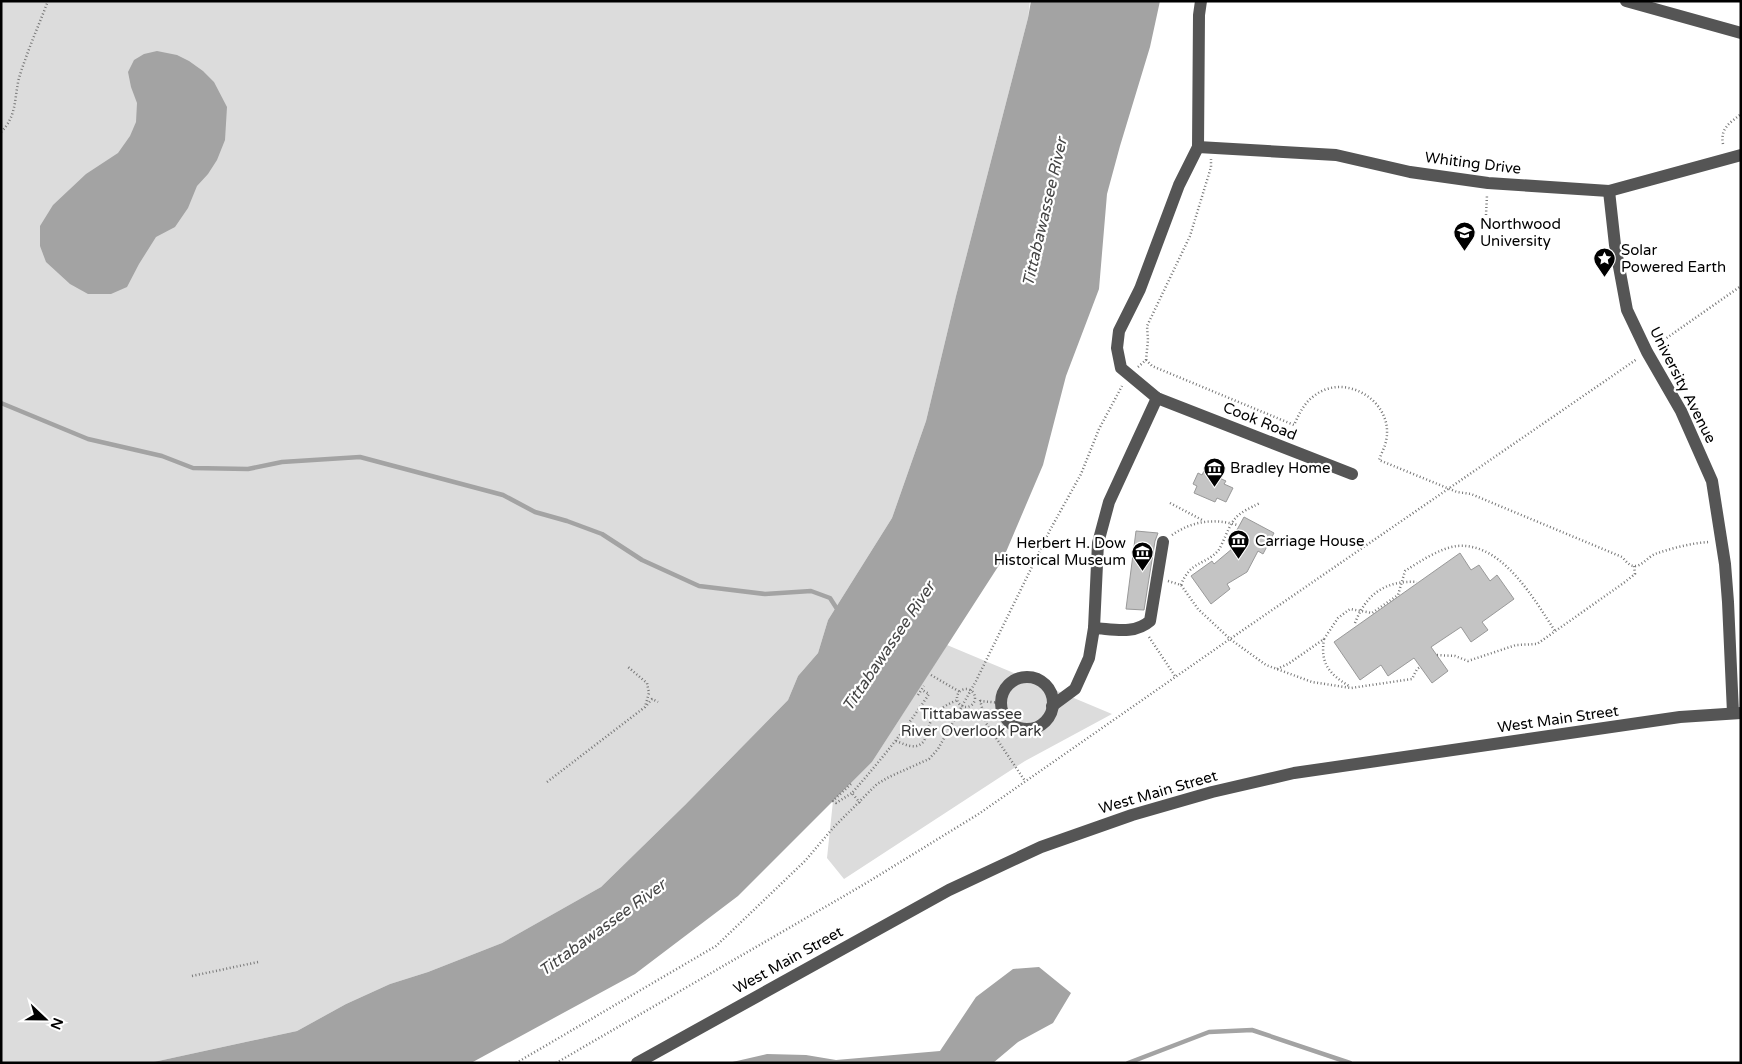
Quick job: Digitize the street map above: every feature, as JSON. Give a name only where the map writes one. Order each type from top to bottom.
[{"type":"street","points":[[1128,376],[1121,368],[1117,348],[1119,331],[1140,289],[1179,184],[1198,146],[1200,1]]},
{"type":"street","points":[[1626,1],[1741,33]]},
{"type":"street","name":"Whiting Drive","points":[[1198,146],[1336,155],[1410,172],[1488,183],[1609,191],[1741,155]]},
{"type":"street","name":"University Avenue","points":[[1609,191],[1615,245],[1627,310],[1647,352],[1681,411],[1712,481],[1727,583],[1737,713]]},
{"type":"street","name":"Cook Road","points":[[1128,376],[1157,398],[1352,474]]},
{"type":"street","points":[[1052,706],[1074,689],[1089,658],[1094,628],[1098,544],[1109,502],[1157,398]]},
{"type":"street","points":[[1094,628],[1124,630],[1143,627],[1150,621],[1163,542]]},
{"type":"street","points":[[1027,678],[1036,679],[1043,683],[1052,697],[1051,713],[1036,728],[1022,729],[1015,726],[1005,717],[1001,703],[1002,696],[1012,682],[1027,678]]},
{"type":"street","name":"West Main Street","points":[[637,1063],[949,890],[1041,847],[1132,815],[1212,792],[1294,773],[1680,717],[1737,713]]},
{"type":"path","points":[[1,132],[9,124],[20,77],[48,1]]},
{"type":"path","points":[[1723,144],[1722,133],[1724,128],[1741,114]]},
{"type":"path","points":[[516,1063],[716,946],[805,861],[833,828],[877,784],[929,759],[938,750],[1050,530],[1081,474],[1099,429],[1128,376],[1146,360],[1147,326],[1190,236],[1211,167],[1212,148]]},
{"type":"path","points":[[1486,216],[1488,183]]},
{"type":"path","points":[[556,1063],[863,886],[977,815],[1175,676],[1741,286]]},
{"type":"path","points":[[1146,360],[1152,366],[1294,425],[1301,411],[1315,395],[1334,387],[1354,388],[1365,393],[1376,403],[1383,414],[1387,427],[1386,441],[1379,460],[1448,489],[1470,494],[1622,557],[1628,564],[1634,566],[1641,564],[1655,554],[1698,543],[1711,542]]},
{"type":"path","points":[[1170,503],[1206,521]]},
{"type":"path","points":[[1181,584],[1185,575],[1193,567],[1218,550],[1230,523],[1237,514],[1260,503]]},
{"type":"path","points":[[1163,542],[1174,533],[1193,524],[1206,521],[1224,521],[1237,525]]},
{"type":"path","points":[[1277,669],[1288,664],[1324,639],[1338,618],[1350,609],[1372,613],[1398,595],[1405,571],[1432,555],[1456,546],[1474,547],[1489,553],[1506,565],[1555,631]]},
{"type":"path","points":[[1437,655],[1455,656],[1468,661],[1516,645],[1537,644],[1635,574],[1634,566]]},
{"type":"path","points":[[1157,577],[1181,584],[1198,609],[1230,639],[1266,665],[1312,682],[1351,688],[1412,679],[1420,667]]},
{"type":"path","points":[[1355,623],[1360,611],[1370,597],[1384,588],[1402,581],[1418,582]]},
{"type":"path","points":[[1143,627],[1175,676]]},
{"type":"path","points":[[1324,639],[1322,650],[1326,665],[1336,678],[1351,688]]},
{"type":"path","points":[[628,668],[647,683],[649,693],[645,707]]},
{"type":"path","points":[[931,675],[960,692]]},
{"type":"path","points":[[918,695],[924,686]]},
{"type":"path","points":[[958,700],[960,692],[964,689],[970,690],[974,694],[975,699]]},
{"type":"path","points":[[851,784],[833,801],[836,803],[852,793],[896,741],[929,694],[922,690]]},
{"type":"path","points":[[547,782],[645,707],[652,699],[658,702]]},
{"type":"path","points":[[975,699],[1001,703]]},
{"type":"path","points":[[958,700],[962,705],[970,706],[975,699]]},
{"type":"path","points":[[896,741],[916,746],[922,744],[935,714],[943,706],[958,700]]},
{"type":"path","points":[[980,700],[986,723],[1025,781]]},
{"type":"path","points":[[852,793],[860,803]]},
{"type":"path","points":[[192,976],[258,962]]},
{"type":"green space","points":[[1,1],[1030,1],[1028,18],[956,296],[926,421],[892,518],[828,620],[818,653],[798,676],[788,700],[601,887],[502,943],[428,972],[390,984],[346,1004],[297,1031],[149,1063],[1,1063]]},
{"type":"green space","name":"Tittabawassee River Overlook Park","points":[[947,645],[1112,714],[1025,761],[844,879],[827,858],[833,801],[872,762]]},
{"type":"water","name":"Tittabawassee River","points":[[1031,1],[1160,1],[1150,47],[1107,194],[1099,289],[1066,376],[1043,465],[1003,559],[872,762],[738,896],[635,974],[471,1063],[149,1063],[297,1031],[346,1004],[390,984],[428,972],[502,943],[601,887],[788,700],[798,676],[818,653],[828,620],[892,518],[926,421]]},
{"type":"water","points":[[157,51],[177,55],[189,61],[214,82],[227,107],[225,140],[217,160],[197,186],[188,208],[175,227],[156,237],[127,287],[111,294],[88,294],[70,284],[46,262],[40,246],[40,226],[53,205],[86,174],[118,153],[130,136],[136,122],[137,103],[128,72],[134,60],[144,54]]},
{"type":"water","points":[[1039,967],[1071,993],[1053,1023],[1018,1042],[993,1063],[728,1063],[767,1054],[806,1055],[836,1060],[940,1051],[976,997],[1013,969]]},
{"type":"building","name":"Bradley Home","points":[[1204,471],[1226,481],[1224,484],[1233,488],[1226,502],[1217,498],[1215,502],[1194,493],[1197,486],[1193,484],[1198,473],[1202,475]]},
{"type":"building","name":"Carriage House","points":[[1244,517],[1274,533],[1263,554],[1258,551],[1247,572],[1227,584],[1230,589],[1211,604],[1191,576],[1212,561],[1214,564],[1239,543],[1232,539]]},
{"type":"building","name":"Herbert H. Dow Historical Museum","points":[[1136,531],[1158,533],[1155,541],[1144,610],[1126,609]]},
{"type":"building","points":[[1460,553],[1471,570],[1479,565],[1490,581],[1497,575],[1514,599],[1482,622],[1488,630],[1471,642],[1461,627],[1431,647],[1448,671],[1432,683],[1414,658],[1388,676],[1381,665],[1360,680],[1334,642]]},
{"type":"waterway","points":[[1,403],[88,439],[162,456],[193,468],[248,469],[282,462],[360,457],[503,495],[535,512],[602,534],[642,560],[699,586],[765,594],[811,591],[830,598],[839,612]]},
{"type":"waterway","points":[[1128,1063],[1209,1032],[1252,1030],[1350,1063]]},
{"type":"place","name":"Northwood University","points":[[1464,252]]},
{"type":"place","name":"Solar Powered Earth","points":[[1605,278]]},
{"type":"place","name":"Bradley Home","points":[[1214,487]]},
{"type":"place","name":"Carriage House","points":[[1239,560]]},
{"type":"place","name":"Herbert H. Dow Historical Museum","points":[[1142,571]]}]
